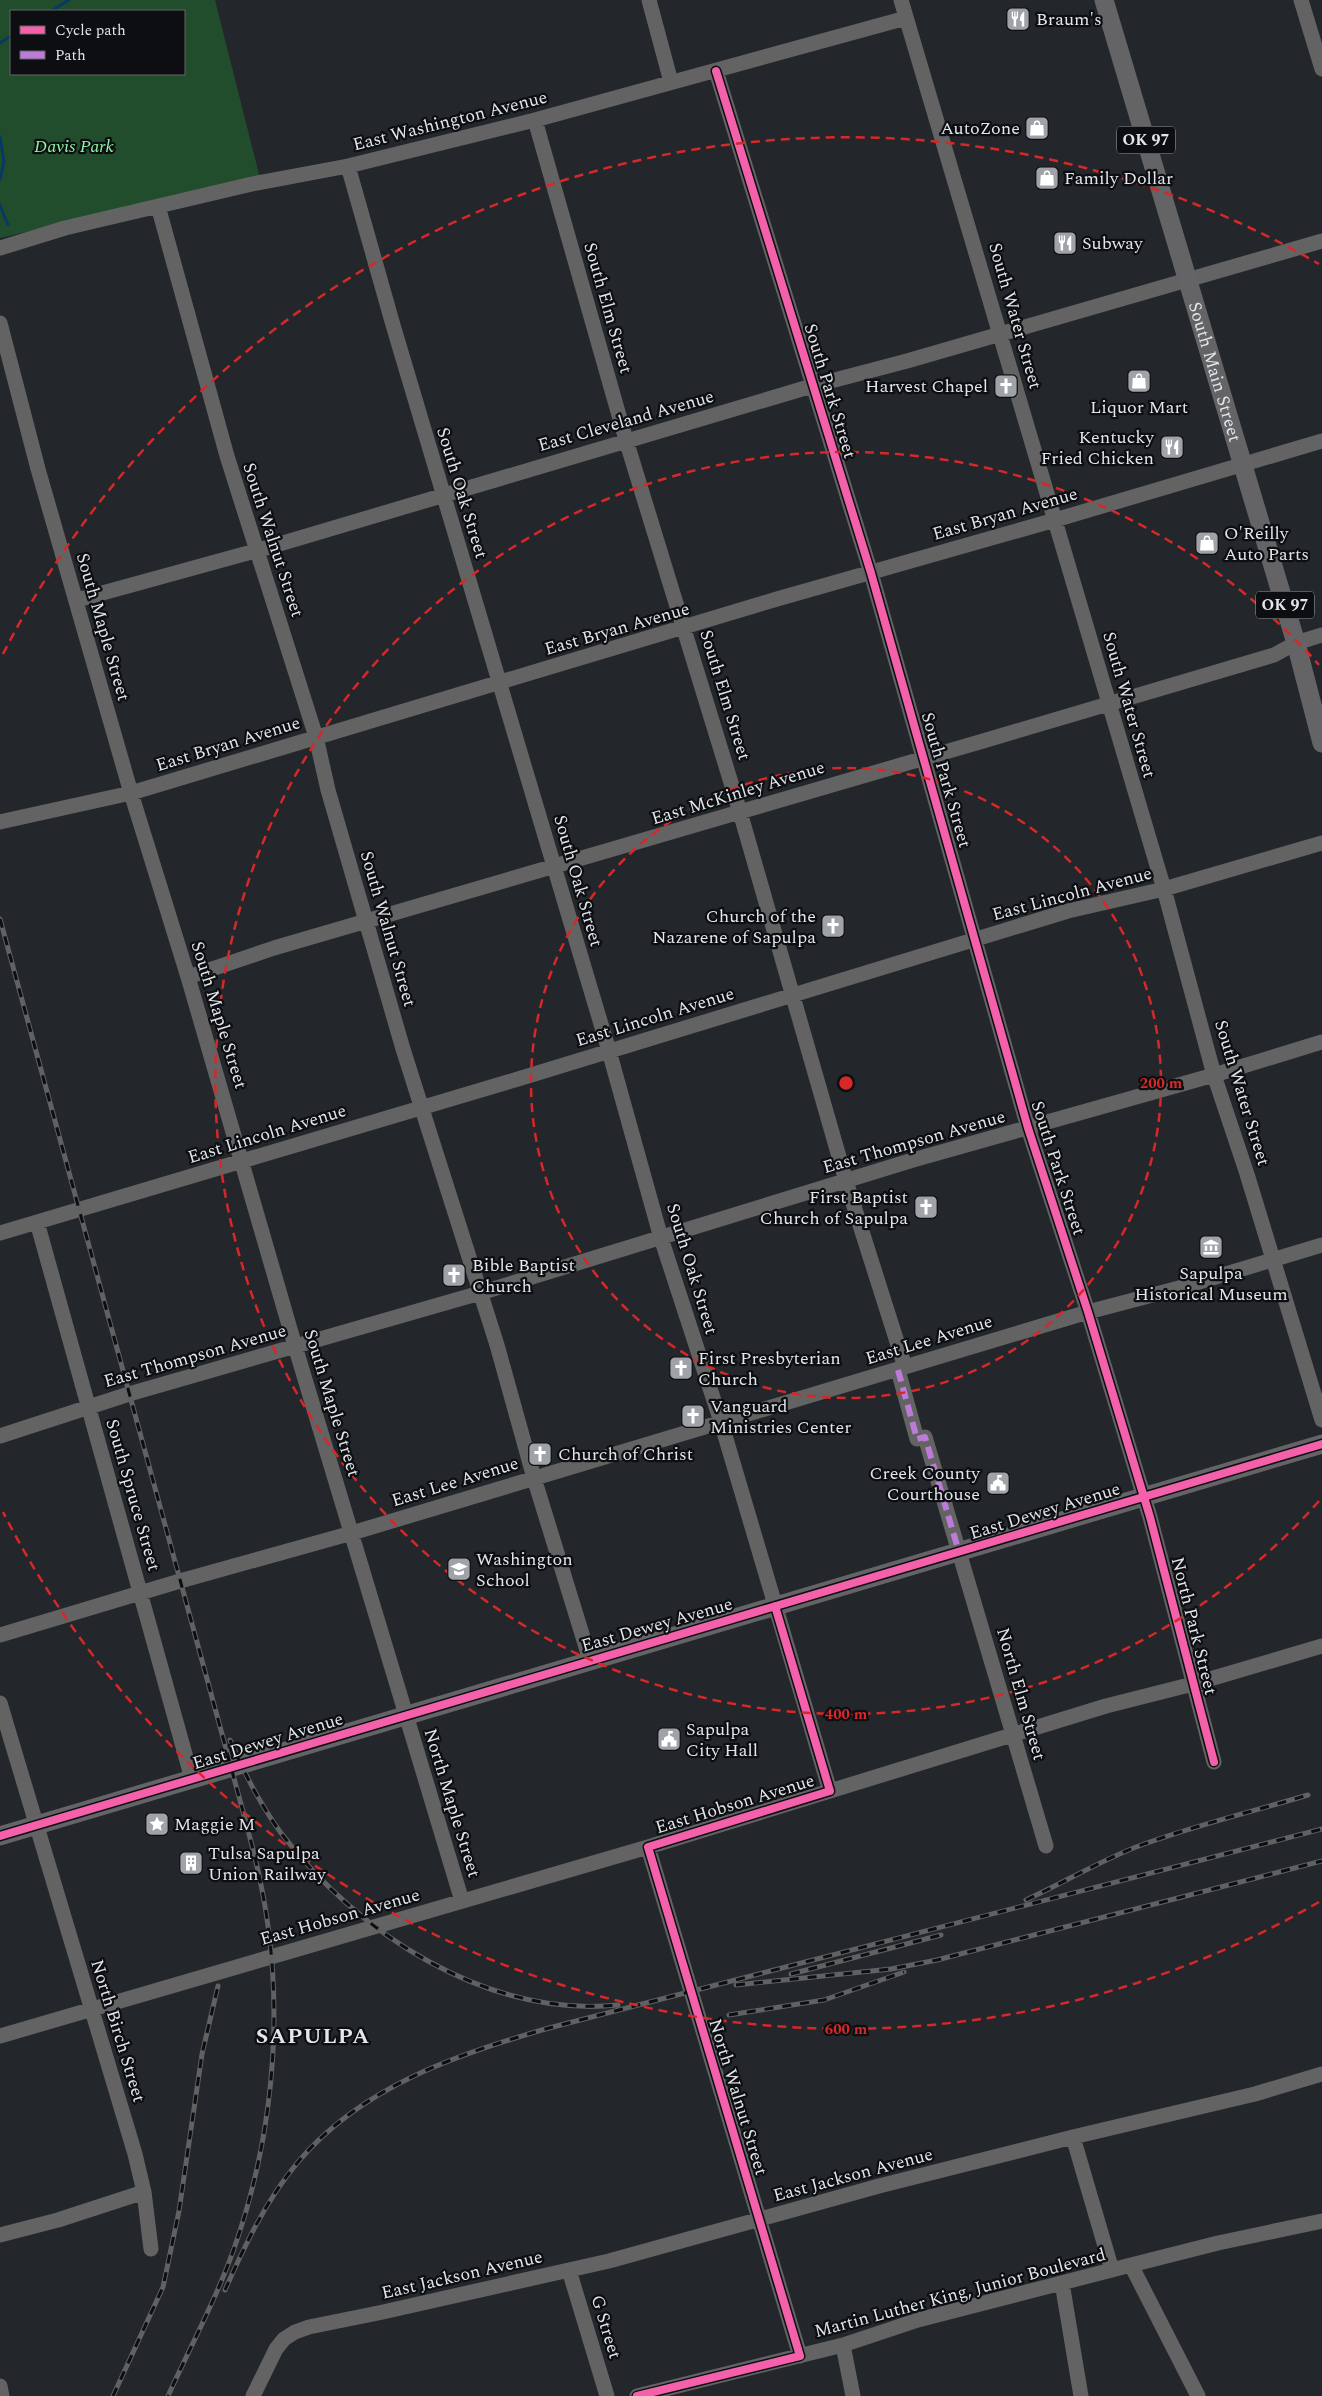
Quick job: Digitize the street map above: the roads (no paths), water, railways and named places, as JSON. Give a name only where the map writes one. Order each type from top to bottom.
[{"type":"main road","name":"South Main Street","points":[[1104,0],[1296,643],[1322,743]]},
{"type":"main road","name":"East Dewey Avenue","points":[[0,1836],[1322,1444]]},
{"type":"street","points":[[649,0],[671,82]]},
{"type":"street","name":"South Water Street","points":[[901,0],[1164,889],[1214,1075],[1274,1260],[1322,1420]]},
{"type":"street","points":[[1302,0],[1322,69]]},
{"type":"street","name":"East Washington Avenue","points":[[0,248],[65,228],[252,184],[348,166],[535,120],[716,71],[790,48],[906,18]]},
{"type":"street","name":"South Park Street","points":[[716,71],[871,573],[1028,1128],[1088,1312],[1144,1497]]},
{"type":"street","name":"South Elm Street","points":[[535,120],[626,440],[740,812],[901,1368],[917,1439],[925,1437],[960,1552]]},
{"type":"street","name":"South Oak Street","points":[[348,166],[443,495],[501,683],[609,1051],[661,1238],[721,1422],[830,1791]]},
{"type":"street","name":"South Walnut Street","points":[[158,206],[227,456],[316,737],[328,790],[366,921],[590,1660]]},
{"type":"street","name":"East Cleveland Avenue","points":[[77,600],[257,550],[812,386],[908,361],[1322,241]]},
{"type":"street","name":"South Maple Street","points":[[0,324],[38,469],[131,793],[188,977],[295,1346],[406,1715]]},
{"type":"street","name":"East Bryan Avenue","points":[[0,822],[131,793],[1322,441]]},
{"type":"street","name":"East McKinley Avenue","points":[[188,977],[274,948],[924,757],[1109,705],[1274,655],[1296,643],[1322,636]]},
{"type":"street","name":"East Lincoln Avenue","points":[[0,1233],[242,1162],[1068,911],[1164,889],[1322,843]]},
{"type":"street","name":"East Thompson Avenue","points":[[0,1436],[89,1407],[480,1293],[846,1181],[1322,1042]]},
{"type":"street","name":"South Spruce Street","points":[[37,1222],[192,1779]]},
{"type":"street","name":"East Lee Avenue","points":[[0,1635],[141,1592],[352,1533],[1088,1312],[1179,1288],[1322,1244]]},
{"type":"street","name":"North Park Street","points":[[1144,1497],[1214,1762]]},
{"type":"street","name":"North Elm Street","points":[[960,1552],[1046,1846]]},
{"type":"street","name":"East Hobson Avenue","points":[[0,2036],[648,1847],[1106,1706],[1193,1684],[1322,1646]]},
{"type":"street","name":"North Birch Street","points":[[0,1703],[135,2154],[144,2192],[151,2249]]},
{"type":"street","name":"North Maple Street","points":[[406,1715],[462,1901]]},
{"type":"street","name":"North Walnut Street","points":[[648,1847],[800,2356]]},
{"type":"street","name":"East Jackson Avenue","points":[[253,2396],[276,2350],[284,2339],[295,2332],[336,2320],[383,2312],[569,2270],[880,2186],[1073,2137],[1321,2078]]},
{"type":"street","points":[[1073,2137],[1112,2270]]},
{"type":"street","points":[[0,2235],[58,2220],[144,2192]]},
{"type":"street","name":"Martin Luther King, Junior Boulevard","points":[[637,2396],[665,2392],[843,2345],[918,2320],[1218,2242],[1322,2221]]},
{"type":"street","points":[[1131,2265],[1198,2396]]},
{"type":"street","name":"G Street","points":[[569,2270],[607,2396]]},
{"type":"street","points":[[1062,2283],[1081,2396]]},
{"type":"street","points":[[843,2345],[852,2396]]},
{"type":"street","points":[[0,2386],[2,2396]]},
{"type":"waterway","points":[[53,10],[69,0]]},
{"type":"waterway","points":[[0,43],[10,37]]},
{"type":"waterway","points":[[0,137],[4,162],[0,179]]},
{"type":"waterway","points":[[0,205],[8,225]]},
{"type":"railway","points":[[0,919],[247,1826],[257,1866],[268,1926],[274,2004],[273,2044],[271,2083],[259,2161],[231,2257],[168,2396]]},
{"type":"railway","points":[[230,1740],[253,1788],[281,1833],[312,1870],[348,1904],[387,1935],[429,1962],[474,1983],[521,1998],[569,2005],[618,2005]]},
{"type":"railway","points":[[1026,1900],[1108,1859],[1157,1839],[1308,1795]]},
{"type":"railway","points":[[225,2290],[248,2240],[266,2207],[286,2177],[323,2135],[351,2113],[382,2093],[413,2076],[446,2062],[480,2049],[549,2028],[1322,1829]]},
{"type":"railway","points":[[736,1985],[891,1969],[937,1960],[1322,1861]]},
{"type":"railway","points":[[791,1974],[941,1935]]},
{"type":"railway","points":[[729,2015],[824,2000],[904,1972]]},
{"type":"railway","points":[[113,2396],[163,2287],[179,2211],[202,2054],[218,1986]]},
{"type":"place","name":"Braum's","points":[[1018,19]]},
{"type":"place","name":"AutoZone","points":[[1037,128]]},
{"type":"place","name":"Family Dollar","points":[[1047,178]]},
{"type":"place","name":"Subway","points":[[1065,243]]},
{"type":"place","name":"Liquor Mart","points":[[1139,381]]},
{"type":"place","name":"Harvest Chapel","points":[[1006,386]]},
{"type":"place","name":"Kentucky Fried Chicken","points":[[1172,447]]},
{"type":"place","name":"O'Reilly Auto Parts","points":[[1207,543]]},
{"type":"place","name":"Church of the Nazarene of Sapulpa","points":[[833,926]]},
{"type":"place","name":"First Baptist Church of Sapulpa","points":[[926,1207]]},
{"type":"place","name":"Sapulpa Historical Museum","points":[[1211,1247]]},
{"type":"place","name":"Bible Baptist Church","points":[[454,1275]]},
{"type":"place","name":"First Presbyterian Church","points":[[681,1368]]},
{"type":"place","name":"Vanguard Ministries Center","points":[[693,1416]]},
{"type":"place","name":"Church of Christ","points":[[540,1454]]},
{"type":"place","name":"Creek County Courthouse","points":[[998,1483]]},
{"type":"place","name":"Washington School","points":[[459,1569]]},
{"type":"place","name":"Sapulpa City Hall","points":[[669,1739]]},
{"type":"place","name":"Maggie M","points":[[157,1824]]},
{"type":"place","name":"Tulsa Sapulpa Union Railway","points":[[191,1863]]},
{"type":"district","name":"SAPULPA","points":[[313,2036]]},
{"type":"park label","name":"Davis Park","points":[[74,146]]}]
